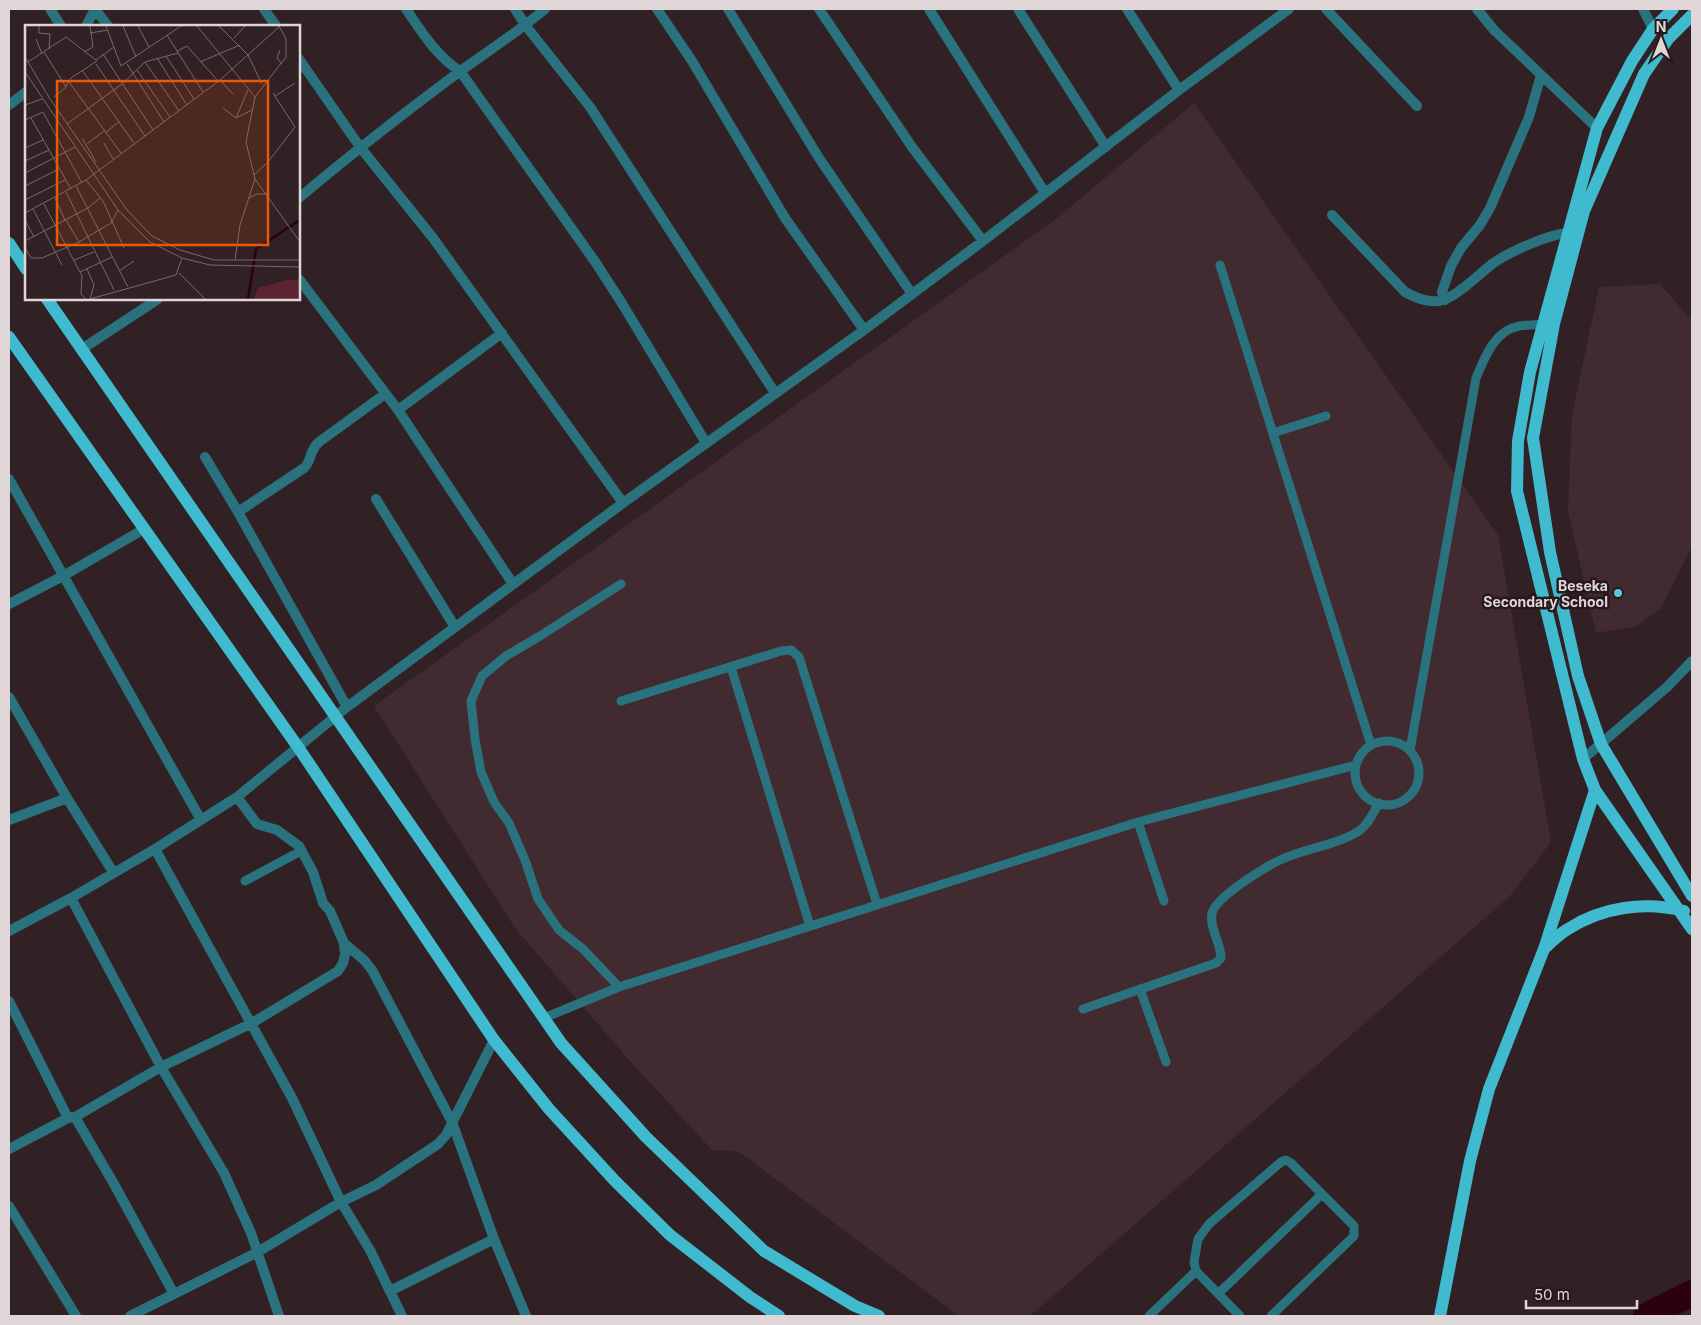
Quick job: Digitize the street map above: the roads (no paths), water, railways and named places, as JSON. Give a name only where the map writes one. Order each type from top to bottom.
[{"type":"main road","points":[[1672,9],[1653,29],[1632,61],[1597,128],[1530,372],[1518,441],[1517,491],[1583,759],[1594,790],[1692,929]]},
{"type":"main road","points":[[1692,16],[1668,39],[1644,74],[1584,211],[1554,324],[1533,438],[1550,552],[1578,676],[1601,744],[1692,896]]},
{"type":"main road","points":[[9,243],[25,267]]},
{"type":"main road","points":[[48,300],[561,1043],[646,1137],[764,1251],[855,1306],[878,1316]]},
{"type":"main road","points":[[9,337],[298,747],[494,1040],[548,1109],[614,1181],[670,1235],[750,1297],[779,1316]]},
{"type":"main road","points":[[1440,1316],[1470,1161],[1487,1098],[1544,949],[1594,790]]},
{"type":"main road","points":[[1544,949],[1567,929],[1613,909],[1636,906],[1680,910],[1692,914]]},
{"type":"street","points":[[50,9],[60,25]]},
{"type":"street","points":[[87,25],[95,9],[107,25]]},
{"type":"street","points":[[264,9],[275,25]]},
{"type":"street","points":[[406,9],[440,56],[448,64],[460,71],[596,263],[706,443]]},
{"type":"street","points":[[515,9],[526,26],[590,107],[775,393]]},
{"type":"street","points":[[300,197],[360,147],[460,71],[526,26],[545,9]]},
{"type":"street","points":[[657,9],[692,61],[785,218],[864,330]]},
{"type":"street","points":[[728,9],[820,158],[912,294]]},
{"type":"street","points":[[820,9],[912,146],[983,241]]},
{"type":"street","points":[[929,9],[1045,193]]},
{"type":"street","points":[[1018,9],[1106,147]]},
{"type":"street","points":[[1126,9],[1178,90]]},
{"type":"street","points":[[9,931],[71,898],[155,849],[237,797],[347,707],[622,503],[864,330],[1106,147],[1178,90],[1289,9]]},
{"type":"street","points":[[1326,9],[1417,106]]},
{"type":"street","points":[[1477,9],[1494,30],[1597,128]]},
{"type":"street","points":[[1643,9],[1653,29]]},
{"type":"street","points":[[300,60],[360,147],[433,238],[622,503]]},
{"type":"street","points":[[1445,300],[1442,292],[1451,266],[1461,248],[1480,225],[1490,208],[1529,117],[1541,75]]},
{"type":"street","points":[[9,105],[25,93]]},
{"type":"street","points":[[1332,215],[1405,292],[1417,299],[1445,300],[1495,262],[1531,244],[1567,233]]},
{"type":"street","points":[[300,280],[398,410],[513,584]]},
{"type":"street","points":[[82,349],[156,300]]},
{"type":"street","points":[[398,410],[502,333]]},
{"type":"street","points":[[238,512],[304,468],[308,464],[312,448],[385,394]]},
{"type":"street","points":[[205,457],[238,512],[347,707]]},
{"type":"street","points":[[9,479],[201,820]]},
{"type":"street","points":[[376,499],[455,627]]},
{"type":"street","points":[[9,604],[63,576],[144,529]]},
{"type":"street","points":[[1583,759],[1667,688],[1692,661]]},
{"type":"street","points":[[9,697],[12,709],[113,872]]},
{"type":"street","points":[[9,1149],[71,1118],[162,1067],[252,1023],[338,971],[345,956],[344,943],[330,911],[323,903],[313,872],[298,846],[277,830],[257,824],[237,797]]},
{"type":"street","points":[[9,820],[67,798]]},
{"type":"street","points":[[155,849],[292,1098],[341,1202],[370,1250],[402,1316]]},
{"type":"street","points":[[71,898],[162,1067],[224,1173],[251,1232],[256,1253],[279,1316]]},
{"type":"street","points":[[344,943],[365,961],[372,970],[452,1122],[494,1239],[526,1316]]},
{"type":"street","points":[[9,1001],[71,1118],[174,1294]]},
{"type":"street","points":[[130,1316],[256,1253],[341,1202],[376,1185],[438,1144],[446,1135],[494,1040]]},
{"type":"street","points":[[9,1206],[76,1316]]},
{"type":"street","points":[[390,1291],[494,1239]]},
{"type":"lane","points":[[1220,265],[1371,745]]},
{"type":"lane","points":[[1410,750],[1476,378],[1488,349],[1502,334],[1518,326],[1543,324]]},
{"type":"lane","points":[[1273,433],[1326,416]]},
{"type":"lane","points":[[619,987],[583,949],[559,930],[538,899],[525,860],[509,822],[494,802],[481,772],[471,701],[482,676],[506,656],[621,584]]},
{"type":"lane","points":[[621,701],[781,651],[792,650],[799,657],[877,904]]},
{"type":"lane","points":[[731,667],[810,926]]},
{"type":"lane","points":[[1379,742],[1395,742],[1410,750],[1415,757],[1419,773],[1415,788],[1410,795],[1395,804],[1379,804],[1364,795],[1359,788],[1355,773],[1356,764],[1359,757],[1371,745],[1379,742]]},
{"type":"lane","points":[[544,1018],[619,987],[1138,822],[1356,764]]},
{"type":"lane","points":[[1083,1009],[1216,963],[1221,958],[1221,951],[1211,920],[1213,910],[1219,902],[1234,888],[1280,860],[1360,831],[1379,804]]},
{"type":"lane","points":[[1138,822],[1164,901]]},
{"type":"lane","points":[[245,881],[301,852]]},
{"type":"lane","points":[[1140,989],[1166,1062]]},
{"type":"lane","points":[[1240,1316],[1196,1271],[1194,1262],[1198,1239],[1209,1224],[1281,1162],[1286,1160],[1291,1162],[1354,1226],[1354,1236],[1271,1316]]},
{"type":"lane","points":[[1218,1294],[1322,1194]]},
{"type":"lane","points":[[1150,1316],[1196,1271]]},
{"type":"waterway","points":[[1646,1316],[1692,1293]]},
{"type":"place","name":"Beseka Secondary School","points":[[1618,593]]}]
